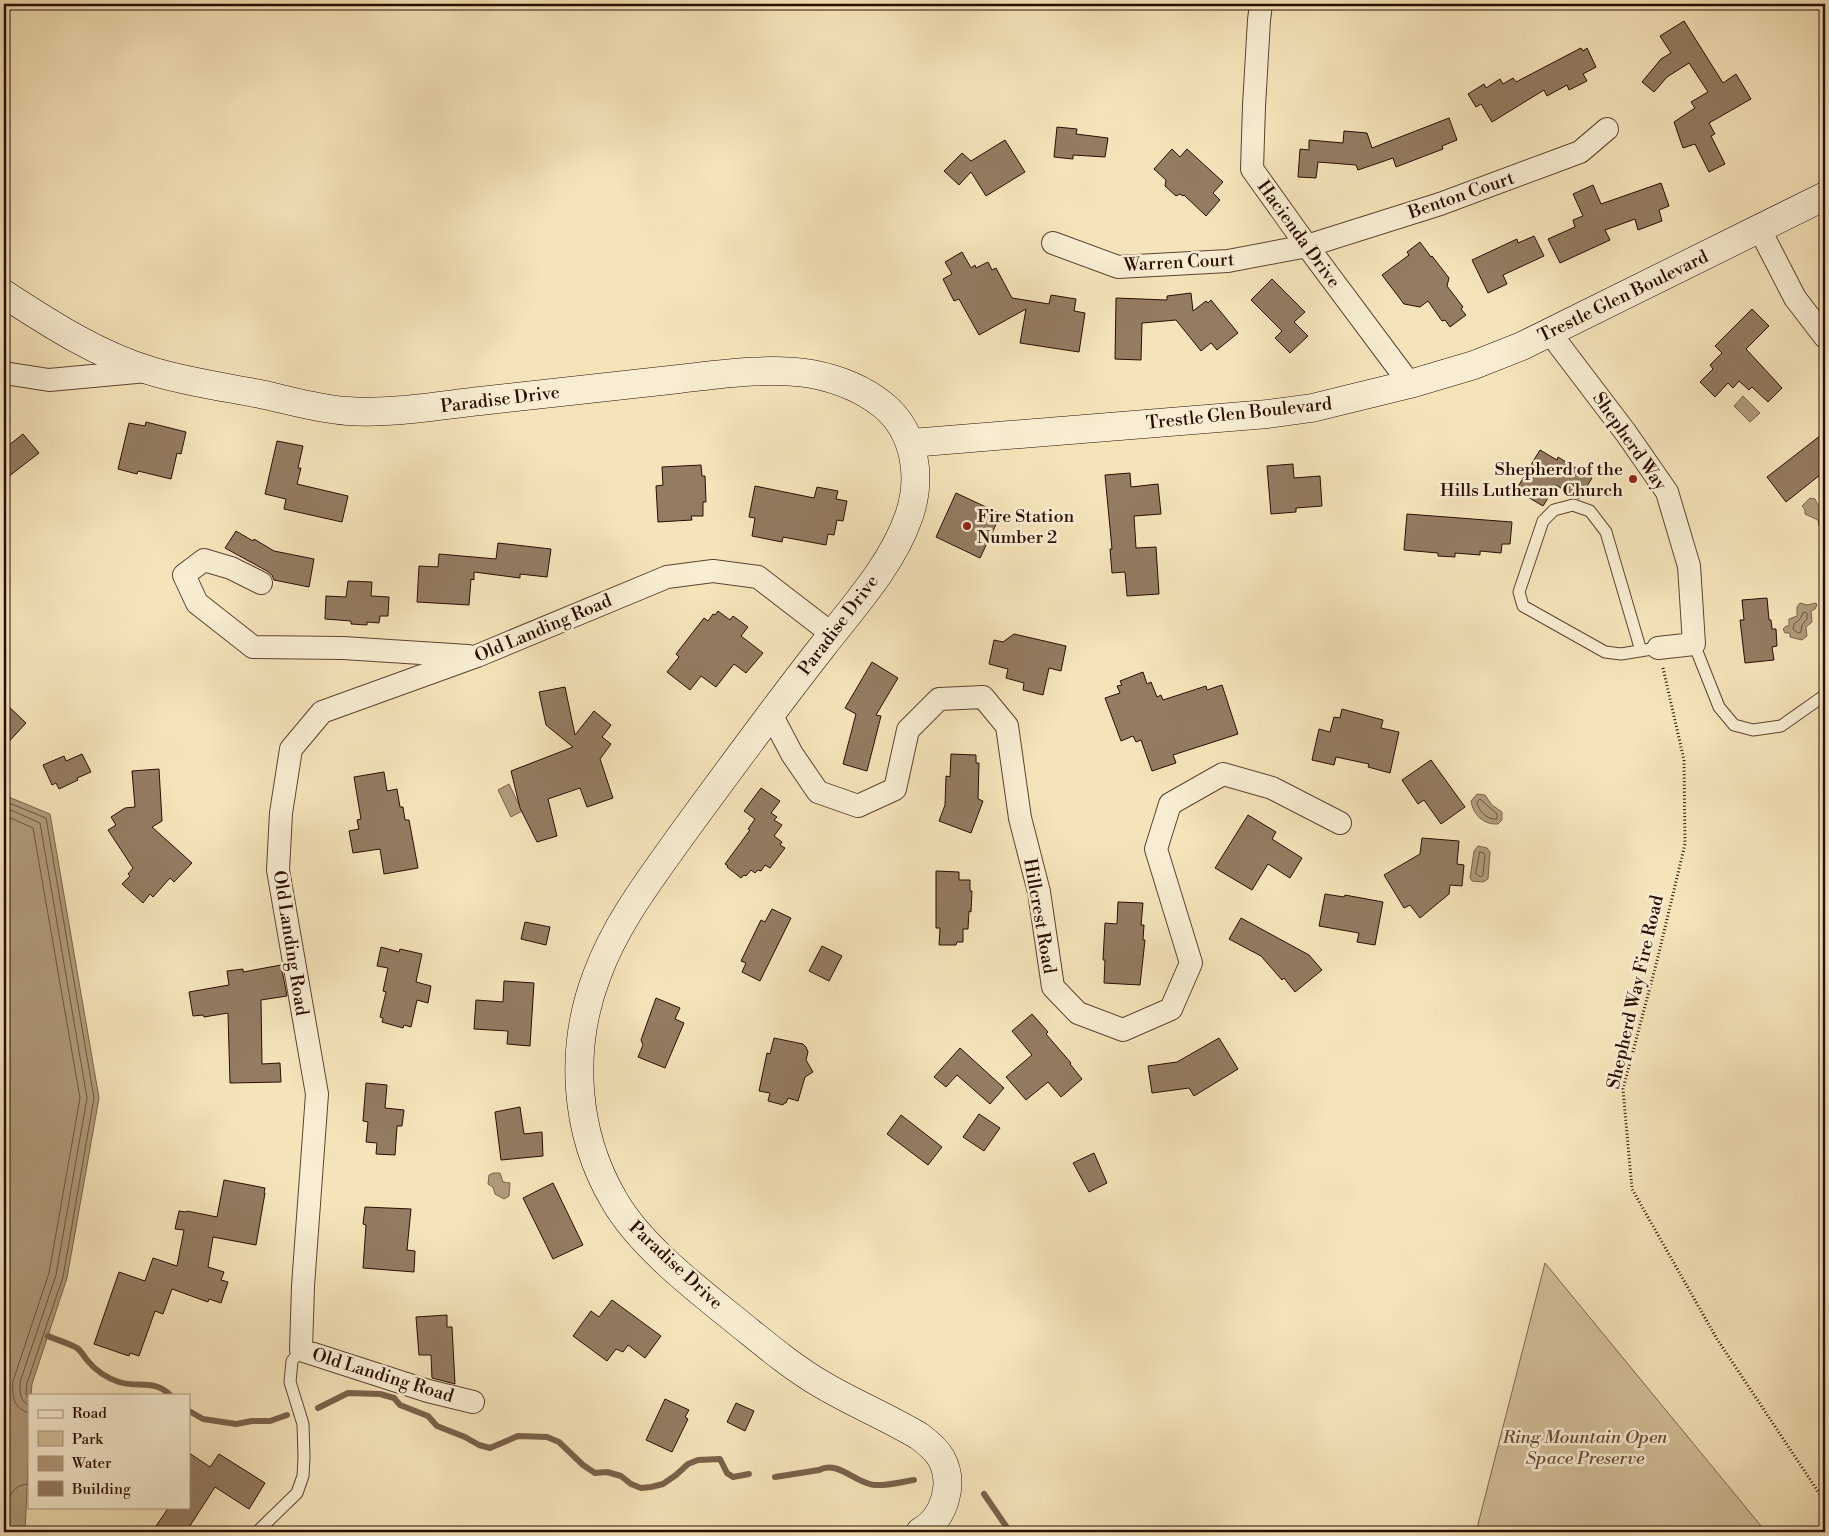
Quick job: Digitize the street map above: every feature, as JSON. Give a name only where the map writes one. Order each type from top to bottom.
[{"type":"street","name":"Hacienda Drive","points":[[1261,4],[1254,97],[1252,168],[1307,246],[1410,384]]},
{"type":"street","name":"Benton Court","points":[[1307,246],[1440,204],[1580,152],[1607,129]]},
{"type":"street","name":"Trestle Glen Boulevard","points":[[910,443],[1268,414],[1332,404],[1410,384],[1498,356],[1760,230],[1825,196]]},
{"type":"street","points":[[1760,230],[1795,298],[1825,337]]},
{"type":"street","name":"Warren Court","points":[[1053,243],[1118,267],[1228,261],[1307,246]]},
{"type":"street","name":"Paradise Drive","points":[[5,294],[70,335],[110,356],[148,371],[191,382],[258,394],[317,408],[348,411],[413,409],[767,371],[795,372],[841,382],[871,396],[896,418],[910,443],[915,466],[913,502],[907,522],[886,560],[770,714],[644,888],[605,955],[586,1009],[579,1051],[580,1090],[585,1122],[598,1167],[613,1199],[632,1226],[678,1272],[802,1372],[834,1392],[910,1431],[934,1449],[945,1467],[947,1478],[946,1498],[938,1515],[920,1532]]},
{"type":"street","name":"Shepherd Way","points":[[1550,332],[1668,492],[1689,566],[1694,644]]},
{"type":"street","points":[[4,374],[49,380],[148,371]]},
{"type":"street","points":[[261,583],[231,568],[204,560],[184,575],[198,603],[253,647],[343,648],[477,656]]},
{"type":"street","name":"Old Landing Road","points":[[473,1402],[428,1391],[301,1350],[303,1286],[317,1094],[278,870],[281,813],[291,748],[322,712],[477,656],[666,577],[713,571],[758,577],[832,634]]},
{"type":"street","points":[[1649,650],[1694,644]]},
{"type":"street","name":"Hillcrest Road","points":[[770,714],[792,754],[818,792],[858,806],[894,789],[908,730],[939,699],[983,698],[1007,726],[1020,818],[1040,892],[1053,987],[1078,1013],[1123,1030],[1171,1009],[1191,963],[1156,849],[1170,804],[1223,774],[1272,788],[1340,823]]},
{"type":"lane","points":[[1573,506],[1590,511],[1606,532],[1649,650],[1621,654],[1605,652],[1523,606],[1519,592],[1528,564],[1543,521],[1554,510],[1573,506]]},
{"type":"lane","points":[[1694,644],[1718,707],[1734,725],[1753,730],[1781,726],[1825,695]]},
{"type":"lane","points":[[256,1532],[297,1493],[303,1476],[303,1424],[290,1382],[292,1361],[301,1350]]},
{"type":"path","name":"Shepherd Way Fire Road","points":[[1649,650],[1684,760],[1685,844],[1622,1090],[1632,1189],[1717,1339],[1825,1502]]},
{"type":"green space","name":"Ring Mountain Open Space Preserve","points":[[1545,1263],[1766,1532],[1476,1532]]},
{"type":"water","points":[[1743,396],[1760,413],[1750,422],[1734,406]]},
{"type":"water","points":[[1810,498],[1815,499],[1818,505],[1825,510],[1825,531],[1824,528],[1819,526],[1818,520],[1805,514],[1802,506]]},
{"type":"water","points":[[1800,603],[1807,605],[1816,603],[1817,605],[1811,611],[1812,622],[1806,627],[1807,636],[1802,640],[1790,637],[1790,633],[1785,633],[1783,629],[1789,626],[1789,619],[1797,616],[1797,607]]},
{"type":"water","points":[[509,784],[522,811],[511,817],[498,790]]},
{"type":"water","points":[[1477,794],[1485,795],[1492,805],[1502,812],[1502,820],[1498,824],[1484,821],[1474,811],[1471,801]]},
{"type":"water","points":[[4,795],[50,814],[99,1098],[67,1278],[32,1384],[31,1394],[28,1394],[28,1468],[25,1532],[4,1532]]},
{"type":"water","points":[[1478,846],[1487,848],[1490,852],[1488,879],[1483,882],[1472,881],[1470,878],[1474,851]]},
{"type":"water","points":[[500,1173],[503,1182],[510,1183],[509,1196],[504,1199],[495,1194],[493,1187],[488,1184],[489,1175]]},
{"type":"building","points":[[1684,21],[1723,83],[1736,74],[1751,99],[1709,123],[1715,134],[1711,136],[1725,164],[1709,172],[1695,144],[1683,148],[1674,122],[1695,108],[1691,102],[1708,92],[1689,63],[1667,77],[1654,92],[1642,82],[1661,59],[1671,53],[1660,36]]},
{"type":"building","points":[[1581,48],[1583,51],[1587,48],[1596,67],[1583,74],[1587,81],[1569,90],[1567,85],[1547,96],[1544,90],[1492,122],[1481,104],[1476,107],[1468,94],[1484,84],[1486,88],[1500,79],[1503,84],[1513,78],[1516,82]]},
{"type":"building","points":[[1449,118],[1457,140],[1442,146],[1443,149],[1396,167],[1393,158],[1358,170],[1356,165],[1318,162],[1316,178],[1298,177],[1300,149],[1309,150],[1309,140],[1343,143],[1344,131],[1367,133],[1372,148]]},
{"type":"building","points":[[1057,127],[1077,129],[1076,134],[1108,138],[1105,157],[1073,155],[1073,159],[1054,157]]},
{"type":"building","points":[[1005,140],[1025,172],[986,196],[971,172],[959,185],[944,171],[962,153],[971,161]]},
{"type":"building","points":[[1172,149],[1180,157],[1187,149],[1223,182],[1213,193],[1220,200],[1206,216],[1184,195],[1176,196],[1165,186],[1166,180],[1154,169]]},
{"type":"building","points":[[1661,183],[1669,206],[1659,210],[1662,221],[1638,230],[1635,219],[1605,230],[1610,240],[1560,263],[1548,239],[1575,227],[1573,220],[1583,216],[1573,194],[1593,185],[1601,204]]},
{"type":"building","points":[[1534,236],[1544,256],[1503,275],[1507,284],[1488,293],[1472,260],[1517,239],[1518,243]]},
{"type":"building","points":[[1420,242],[1449,278],[1447,286],[1463,307],[1461,309],[1466,315],[1450,327],[1445,320],[1442,321],[1428,301],[1420,307],[1404,304],[1382,275],[1409,255],[1407,252]]},
{"type":"building","points":[[962,252],[971,268],[975,265],[976,268],[988,262],[992,270],[996,268],[1012,298],[1049,304],[1051,295],[1076,299],[1074,311],[1085,313],[1079,352],[1020,343],[1026,309],[979,335],[959,299],[954,301],[943,279],[952,274],[945,262]]},
{"type":"building","points":[[1272,279],[1305,312],[1294,322],[1308,336],[1290,353],[1275,338],[1282,331],[1251,300]]},
{"type":"building","points":[[1191,293],[1193,311],[1206,301],[1208,303],[1211,300],[1238,333],[1217,350],[1211,343],[1201,351],[1176,320],[1142,323],[1141,360],[1115,359],[1116,298],[1167,300],[1167,296]]},
{"type":"building","points":[[1752,309],[1769,326],[1746,349],[1782,388],[1768,402],[1752,387],[1749,390],[1739,381],[1733,388],[1728,383],[1715,397],[1700,382],[1713,369],[1710,365],[1722,353],[1715,346]]},
{"type":"building","points":[[146,422],[186,432],[181,454],[177,453],[171,479],[138,471],[137,474],[118,469],[129,423],[145,426]]},
{"type":"building","points":[[1825,432],[1825,471],[1786,502],[1767,477]]},
{"type":"building","points":[[23,434],[39,453],[4,480],[4,449]]},
{"type":"building","points":[[277,441],[303,446],[298,468],[301,468],[297,484],[348,496],[342,522],[284,509],[286,499],[265,494]]},
{"type":"building","points":[[1540,450],[1557,460],[1558,457],[1592,478],[1579,499],[1556,485],[1543,506],[1516,490]]},
{"type":"building","points":[[1293,464],[1294,478],[1320,476],[1322,506],[1296,508],[1296,512],[1271,514],[1267,466]]},
{"type":"building","points":[[701,465],[702,476],[705,476],[706,502],[703,502],[703,516],[691,516],[692,520],[658,522],[656,486],[663,485],[662,467]]},
{"type":"building","points":[[1130,473],[1131,487],[1158,484],[1161,514],[1134,516],[1136,548],[1156,547],[1159,594],[1127,596],[1125,572],[1112,573],[1110,549],[1112,549],[1105,475]]},
{"type":"building","points":[[755,486],[814,498],[817,487],[838,491],[836,499],[847,501],[843,521],[837,520],[834,535],[828,534],[826,545],[783,537],[782,542],[752,536],[755,518],[749,517]]},
{"type":"building","points":[[956,493],[1001,514],[980,558],[936,537]]},
{"type":"building","points":[[1407,514],[1512,522],[1510,544],[1502,544],[1501,553],[1480,551],[1480,555],[1455,553],[1455,557],[1438,556],[1438,553],[1404,550]]},
{"type":"building","points":[[236,531],[274,551],[314,559],[309,587],[274,580],[267,571],[225,548]]},
{"type":"building","points":[[498,543],[551,549],[547,577],[520,574],[520,578],[474,572],[474,580],[471,579],[469,605],[417,602],[419,566],[438,567],[439,554],[496,559]]},
{"type":"building","points":[[348,581],[372,582],[371,596],[389,597],[388,616],[380,616],[379,623],[367,622],[367,625],[351,624],[351,621],[325,619],[326,596],[346,597]]},
{"type":"building","points":[[1767,598],[1769,620],[1771,620],[1772,629],[1776,629],[1777,646],[1772,647],[1774,660],[1745,663],[1740,620],[1744,620],[1742,600]]},
{"type":"building","points":[[718,611],[730,620],[733,616],[748,627],[741,636],[763,653],[746,673],[734,664],[716,687],[701,676],[690,690],[667,672],[679,657],[676,654],[704,618],[708,621]]},
{"type":"building","points":[[1014,634],[1066,646],[1061,671],[1049,668],[1043,695],[1023,690],[1024,683],[1006,678],[1008,669],[989,664],[994,640],[1003,642]]},
{"type":"building","points":[[872,662],[898,678],[876,715],[881,716],[867,771],[843,764],[856,714],[845,708]]},
{"type":"building","points":[[1143,672],[1147,684],[1151,682],[1157,697],[1161,695],[1163,700],[1206,686],[1207,690],[1222,685],[1238,734],[1173,755],[1176,763],[1152,771],[1141,740],[1136,742],[1133,736],[1121,741],[1105,698],[1120,693],[1117,686],[1122,685],[1120,681]]},
{"type":"building","points":[[565,687],[575,735],[594,711],[611,725],[602,737],[611,744],[600,759],[613,798],[587,807],[580,788],[548,799],[557,836],[537,842],[520,808],[511,771],[573,747],[546,725],[539,692]]},
{"type":"building","points":[[4,702],[26,723],[4,747]]},
{"type":"building","points":[[1342,709],[1383,720],[1381,728],[1399,732],[1390,773],[1368,767],[1369,764],[1336,757],[1334,765],[1312,760],[1319,729],[1330,732],[1334,717],[1340,718]]},
{"type":"building","points":[[82,754],[91,772],[59,789],[56,783],[52,785],[43,765],[64,756],[66,761]]},
{"type":"building","points":[[951,754],[976,755],[976,763],[979,763],[978,799],[983,801],[971,833],[939,821],[945,805],[946,776],[950,777]]},
{"type":"building","points":[[1431,760],[1465,807],[1441,824],[1424,800],[1418,804],[1402,780]]},
{"type":"building","points":[[159,769],[162,821],[152,827],[192,863],[174,882],[170,878],[153,897],[150,894],[143,903],[122,884],[130,876],[128,874],[133,868],[108,830],[116,825],[111,817],[125,808],[135,807],[132,771]]},
{"type":"building","points":[[384,772],[387,791],[397,789],[400,807],[403,807],[405,820],[409,820],[418,868],[384,874],[380,849],[353,853],[349,831],[359,829],[357,820],[361,819],[354,777]]},
{"type":"building","points":[[761,788],[780,801],[771,813],[777,817],[774,820],[782,825],[774,836],[782,842],[780,845],[785,848],[770,868],[765,865],[761,871],[758,870],[755,873],[751,870],[746,876],[744,875],[741,878],[725,864],[750,830],[748,829],[755,819],[744,811]]},
{"type":"building","points":[[1248,815],[1276,832],[1272,839],[1302,858],[1290,878],[1268,864],[1252,890],[1215,868]]},
{"type":"building","points":[[1422,838],[1459,841],[1457,864],[1464,865],[1462,886],[1450,885],[1449,894],[1420,918],[1410,905],[1404,908],[1384,875],[1420,854]]},
{"type":"building","points":[[936,871],[959,872],[959,880],[970,880],[970,891],[972,891],[968,929],[963,929],[963,942],[957,942],[956,945],[939,945],[940,928],[936,928]]},
{"type":"building","points":[[1325,894],[1344,897],[1345,895],[1383,902],[1375,945],[1357,942],[1359,933],[1319,926]]},
{"type":"building","points":[[1118,902],[1143,903],[1141,925],[1144,925],[1143,940],[1145,940],[1140,985],[1104,983],[1105,923],[1117,924]]},
{"type":"building","points":[[772,909],[791,918],[760,981],[742,972],[746,963],[741,961],[761,920],[765,922]]},
{"type":"building","points":[[1241,918],[1309,955],[1322,970],[1295,992],[1284,978],[1282,980],[1261,956],[1229,939]]},
{"type":"building","points":[[525,922],[550,927],[546,945],[521,939]]},
{"type":"building","points":[[822,946],[842,956],[829,981],[809,971]]},
{"type":"building","points":[[381,947],[399,952],[400,949],[422,954],[416,982],[431,986],[428,1003],[417,1000],[411,1027],[404,1025],[403,1028],[382,1022],[383,1018],[380,1017],[386,992],[383,991],[388,968],[377,966]]},
{"type":"building","points":[[281,965],[287,996],[261,1000],[262,1064],[280,1063],[281,1082],[230,1083],[228,1013],[204,1017],[203,1015],[193,1016],[189,992],[229,985],[227,971],[243,969],[243,972]]},
{"type":"building","points":[[504,981],[534,983],[530,1046],[507,1044],[508,1031],[474,1029],[476,1000],[503,1002]]},
{"type":"building","points":[[656,998],[680,1008],[675,1019],[684,1023],[665,1068],[638,1057],[643,1045],[641,1040]]},
{"type":"building","points":[[1032,1014],[1048,1032],[1046,1034],[1082,1079],[1061,1097],[1048,1082],[1026,1100],[1006,1077],[1032,1055],[1012,1031]]},
{"type":"building","points":[[774,1038],[803,1044],[808,1052],[806,1060],[813,1072],[805,1077],[798,1101],[788,1098],[783,1105],[768,1101],[770,1093],[759,1091],[767,1053],[770,1054]]},
{"type":"building","points":[[1219,1038],[1238,1069],[1194,1096],[1189,1088],[1152,1093],[1148,1066],[1177,1062]]},
{"type":"building","points":[[960,1048],[1004,1088],[990,1104],[957,1075],[946,1087],[934,1077]]},
{"type":"building","points":[[366,1083],[387,1085],[385,1108],[404,1110],[402,1126],[397,1126],[395,1155],[376,1154],[377,1143],[366,1142],[368,1122],[363,1121]]},
{"type":"building","points":[[520,1107],[524,1134],[542,1132],[543,1156],[501,1160],[495,1112]]},
{"type":"building","points":[[979,1114],[1000,1128],[984,1151],[963,1137]]},
{"type":"building","points":[[901,1115],[942,1147],[928,1165],[887,1134]]},
{"type":"building","points":[[1094,1153],[1107,1183],[1089,1192],[1073,1163]]},
{"type":"building","points":[[224,1180],[265,1188],[265,1193],[256,1245],[213,1237],[208,1267],[224,1272],[221,1280],[228,1282],[221,1303],[209,1299],[208,1302],[172,1289],[163,1314],[155,1311],[139,1356],[130,1353],[129,1356],[94,1344],[119,1272],[145,1281],[153,1258],[177,1266],[184,1230],[175,1229],[179,1211],[217,1217]]},
{"type":"building","points":[[553,1183],[583,1245],[553,1259],[523,1198]]},
{"type":"building","points":[[365,1207],[411,1209],[407,1250],[415,1251],[414,1272],[363,1268],[366,1225],[363,1224]]},
{"type":"building","points":[[612,1300],[661,1336],[645,1358],[628,1345],[623,1352],[616,1349],[607,1361],[573,1336],[591,1311],[599,1317]]},
{"type":"building","points":[[447,1315],[447,1327],[452,1327],[455,1384],[432,1378],[431,1355],[419,1355],[416,1317]]},
{"type":"building","points":[[665,1399],[689,1410],[685,1417],[688,1419],[672,1452],[646,1440]]},
{"type":"building","points":[[736,1403],[754,1411],[745,1431],[727,1422]]},
{"type":"building","points":[[190,1454],[210,1467],[219,1454],[265,1483],[249,1509],[215,1487],[186,1532],[152,1532],[168,1508],[190,1508]]},
{"type":"waterway","points":[[48,1336],[77,1348],[94,1367],[110,1378],[126,1384],[152,1385],[169,1394]]},
{"type":"waterway","points":[[318,1408],[348,1393],[380,1394],[394,1398],[400,1405],[428,1416],[437,1426],[490,1448],[518,1436],[547,1437],[559,1442],[583,1465],[595,1473],[607,1472],[621,1476],[631,1484],[641,1488],[663,1484],[688,1464],[698,1460],[720,1459],[727,1473],[733,1477],[749,1474]]},
{"type":"waterway","points":[[190,1412],[203,1419],[236,1424],[252,1421],[270,1421],[287,1415]]},
{"type":"waterway","points":[[775,1477],[833,1468],[874,1485],[914,1480]]},
{"type":"waterway","points":[[984,1494],[1010,1532]]},
{"type":"place","name":"Shepherd of the Hills Lutheran Church","points":[[1633,479]]},
{"type":"place","name":"Fire Station Number 2","points":[[967,526]]}]
